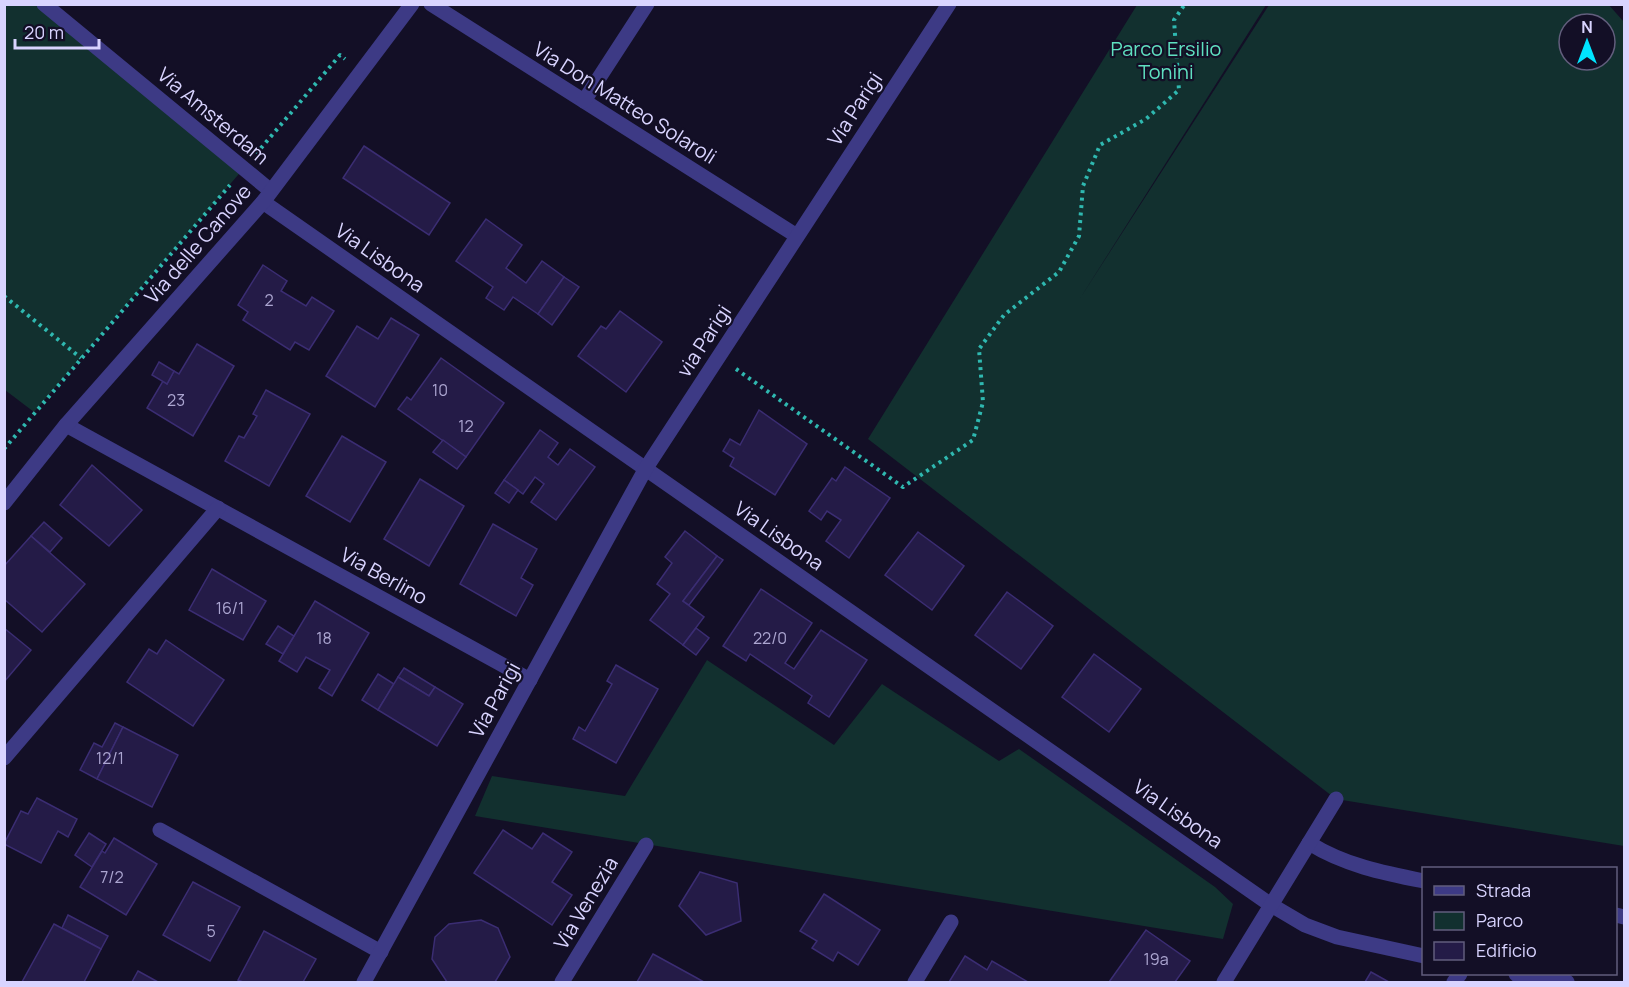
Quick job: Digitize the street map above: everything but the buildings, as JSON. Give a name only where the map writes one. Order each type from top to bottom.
[{"type":"street","name":"Via Amsterdam","points":[[44,4],[244,168],[267,197]]},
{"type":"street","name":"Via delle Canove","points":[[4,503],[66,425],[267,197],[412,4]]},
{"type":"street","name":"Via Don Matteo Solaroli","points":[[431,4],[796,236]]},
{"type":"street","points":[[584,101],[647,4]]},
{"type":"street","name":"Via Parigi","points":[[796,236],[949,4]]},
{"type":"street","name":"Via Lisbona","points":[[267,197],[646,468],[1271,905],[1305,925],[1337,937],[1422,956]]},
{"type":"street","name":"via Parigi","points":[[646,468],[796,236]]},
{"type":"street","name":"Via Berlino","points":[[66,425],[530,680]]},
{"type":"street","name":"Via Parigi","points":[[364,982],[646,468]]},
{"type":"street","points":[[4,758],[218,508]]},
{"type":"street","points":[[1224,982],[1336,799]]},
{"type":"street","points":[[160,830],[381,952]]},
{"type":"street","points":[[1309,843],[1327,855],[1357,866],[1422,881]]},
{"type":"street","name":"Via Venezia","points":[[562,982],[646,845]]},
{"type":"street","points":[[915,982],[951,922]]},
{"type":"street","points":[[1522,975],[1567,982]]},
{"type":"path","points":[[719,356],[903,487],[973,440],[983,402],[979,350],[1004,315],[1059,272],[1079,236],[1083,186],[1100,145],[1146,119],[1179,90],[1174,20],[1185,4]]},
{"type":"path","points":[[4,448],[340,55],[363,72]]},
{"type":"path","points":[[4,296],[81,358]]},
{"type":"green space","name":"Parco Ersilio Tonini","points":[[1608,4],[1615,12],[1557,12],[1557,72],[1617,72],[1617,14],[1624,22],[1624,846],[1336,799],[868,439],[1137,5],[1266,5],[1079,300],[1269,5]]},
{"type":"green space","points":[[4,5],[44,5],[244,168],[34,412],[5,390]]},
{"type":"green space","points":[[707,660],[834,745],[882,684],[999,761],[1019,749],[1215,887],[1233,904],[1223,939],[475,816],[492,776],[625,796]]}]
